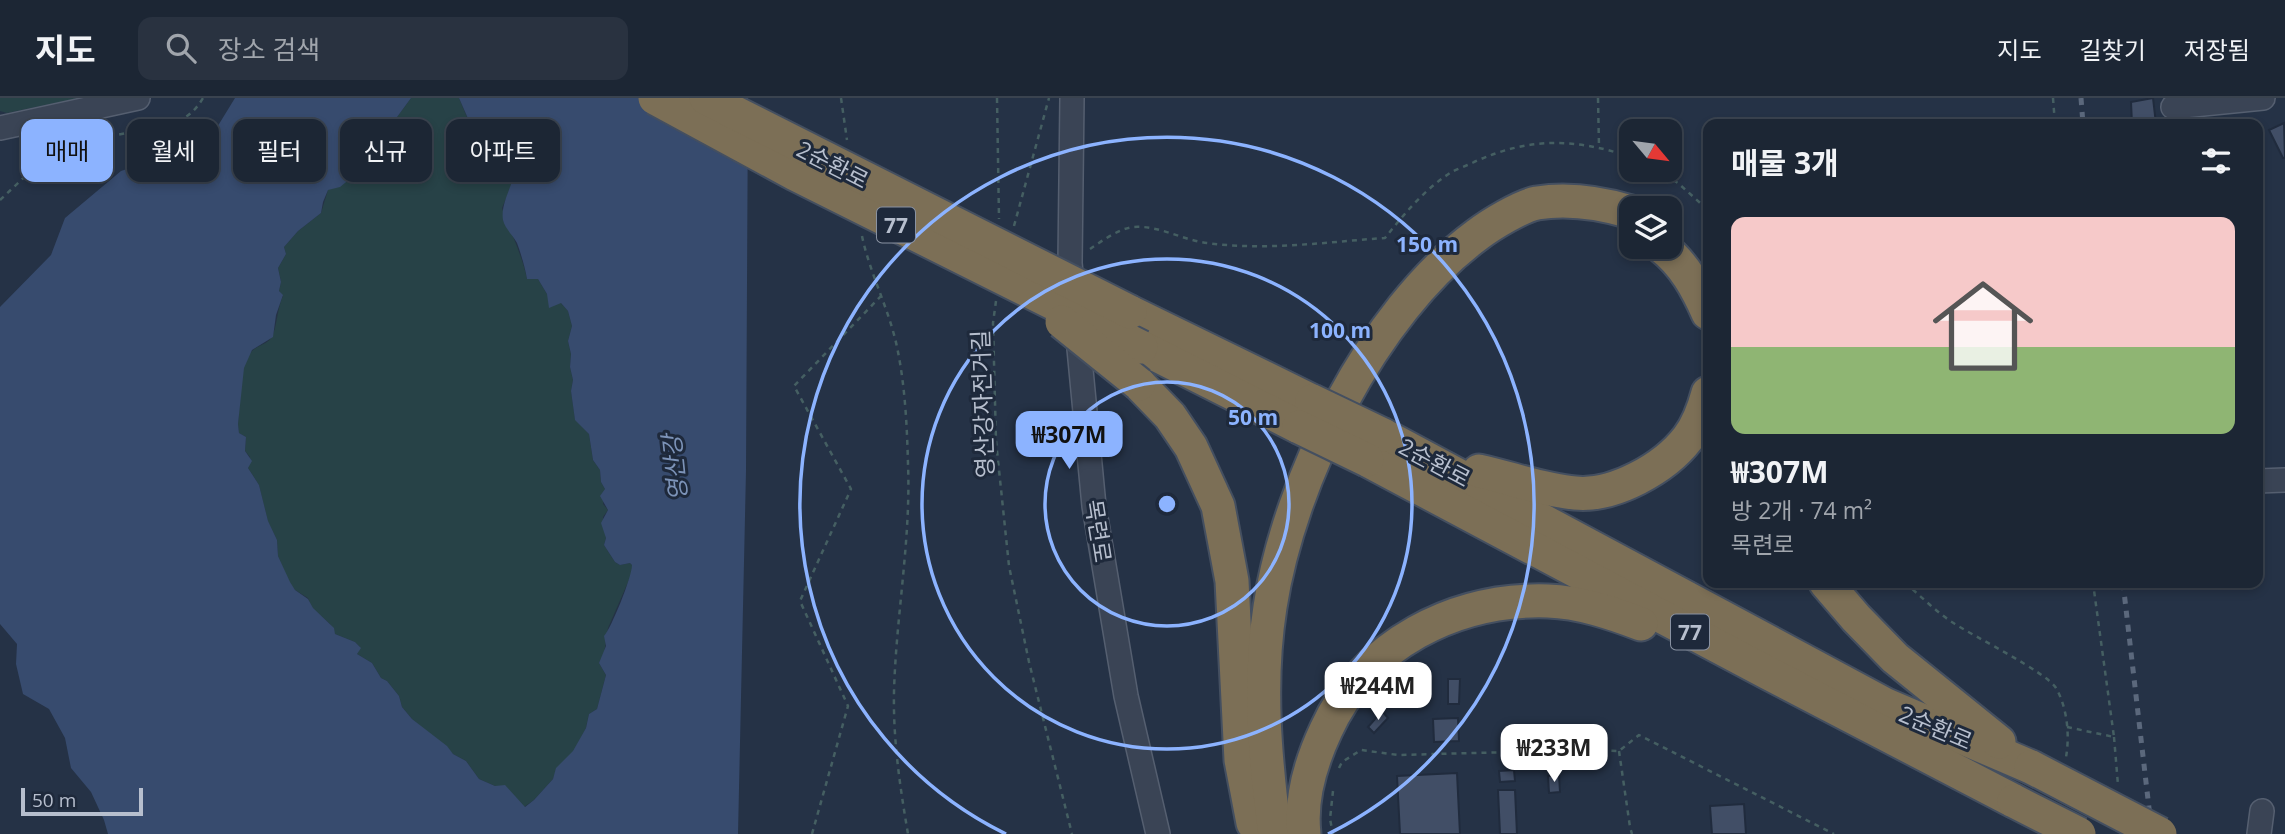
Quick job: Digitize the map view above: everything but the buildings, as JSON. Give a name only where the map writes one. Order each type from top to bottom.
[{"type":"highway","name":"2순환로","points":[[654,98],[1010,294],[1306,414]]},
{"type":"highway","name":"2순환로","points":[[706,98],[1130,312],[1306,414],[1375,448],[1768,673],[2079,834]]},
{"type":"highway","points":[[1275,834],[1264,738],[1263,687],[1270,606],[1282,546],[1294,507],[1346,392],[1396,316],[1461,246],[1492,224],[1535,203],[1580,201],[1619,208]]},
{"type":"highway","points":[[1293,834],[1283,794],[1278,711],[1277,663],[1282,611],[1302,527],[1314,493],[1363,388],[1399,333],[1471,257],[1504,235],[1535,222],[1569,217],[1619,224]]},
{"type":"highway","points":[[1682,243],[1693,253],[1703,270]]},
{"type":"highway","points":[[1675,259],[1692,280],[1703,303]]},
{"type":"highway","points":[[1010,294],[1139,384],[1170,416],[1191,447],[1218,506],[1231,581],[1241,760],[1255,834]]},
{"type":"highway","points":[[1434,462],[1536,487],[1577,494],[1612,488],[1640,477],[1664,461],[1688,438],[1703,407]]},
{"type":"highway","name":"2순환로","points":[[1375,448],[1434,462],[1886,705],[2031,768],[2160,834]]},
{"type":"highway","points":[[1830,588],[1895,658],[2031,768]]},
{"type":"highway","points":[[1304,834],[1302,821],[1309,773],[1336,708],[1382,655],[1414,634],[1475,607],[1508,602],[1550,601],[1613,613],[1768,673]]},
{"type":"street","points":[[0,128],[138,98]]},
{"type":"street","name":"목련로","points":[[1072,98],[1070,263],[1094,506],[1126,696],[1158,834]]},
{"type":"street","points":[[2172,110],[2263,98]]},
{"type":"street","points":[[2263,481],[2285,480]]},
{"type":"street","points":[[2259,834],[2262,811]]},
{"type":"path","points":[[0,200],[34,168],[68,145],[175,123],[186,118],[203,98]]},
{"type":"path","points":[[841,98],[848,150]]},
{"type":"path","points":[[997,98],[999,221]]},
{"type":"path","points":[[1011,237],[1049,98]]},
{"type":"path","points":[[1598,98],[1600,147]]},
{"type":"path","points":[[2053,98],[2055,119]]},
{"type":"path","points":[[1070,263],[1103,239],[1132,227],[1163,230],[1205,243],[1266,246],[1385,238],[1409,207],[1450,173],[1495,153],[1538,142],[1600,147],[1619,153]]},
{"type":"path","points":[[1676,182],[1703,206]]},
{"type":"path","points":[[860,227],[867,261],[897,348],[905,407],[908,500],[894,691],[897,770],[908,834]]},
{"type":"path","name":"영산강자전거길","points":[[1010,294],[993,323],[996,441],[1009,566],[1029,662],[1072,834]]},
{"type":"path","points":[[812,834],[848,706],[800,601],[851,489],[794,386],[881,296]]},
{"type":"path","points":[[1911,588],[1952,622],[2032,669],[2055,686],[2067,727],[2068,745],[2065,758]]},
{"type":"path","points":[[2067,727],[2114,737],[2094,588]]},
{"type":"path","points":[[1338,771],[1342,762],[1360,750],[1398,755],[1619,751],[1640,735],[1834,834]]},
{"type":"path","points":[[1619,751],[1632,834]]},
{"type":"path","points":[[1333,834],[1330,819],[1334,781]]},
{"type":"green space","points":[[0,98],[79,98],[7,113],[0,111]]},
{"type":"green space","points":[[411,98],[459,98],[468,119],[446,119],[446,182],[512,182],[502,208],[527,279],[538,279],[547,294],[561,303],[568,311],[572,326],[568,341],[575,419],[589,434],[593,460],[600,470],[605,489],[603,504],[608,510],[603,517],[606,538],[604,545],[615,562],[632,565],[632,573],[608,628],[604,654],[599,663],[606,675],[597,709],[589,714],[586,728],[574,751],[557,768],[553,779],[524,807],[505,786],[495,786],[479,779],[466,761],[453,754],[412,719],[402,707],[399,696],[387,681],[381,678],[372,663],[357,654],[360,647],[355,642],[335,634],[330,624],[312,608],[308,598],[295,590],[278,556],[277,540],[268,522],[259,485],[248,468],[250,457],[245,451],[246,437],[239,433],[244,365],[253,350],[269,340],[275,330],[283,296],[279,291],[281,282],[278,268],[286,254],[284,247],[298,231],[321,213],[328,190],[343,182],[432,182],[432,119],[396,119]]},
{"type":"water","name":"영산강","points":[[235,98],[411,98],[396,119],[340,119],[340,182],[346,182],[340,187],[328,190],[321,213],[298,231],[284,247],[286,254],[278,268],[281,282],[279,291],[283,295],[276,315],[273,337],[252,350],[244,368],[239,433],[246,437],[245,451],[252,461],[248,468],[259,485],[268,521],[277,540],[278,556],[295,590],[308,599],[313,608],[334,628],[335,634],[355,642],[361,648],[357,654],[372,663],[381,678],[387,681],[399,696],[402,707],[412,719],[447,746],[453,754],[466,761],[479,779],[495,786],[505,785],[525,807],[553,779],[556,768],[573,751],[586,728],[589,714],[597,709],[606,675],[599,663],[606,646],[604,636],[621,602],[632,565],[615,562],[604,545],[606,538],[601,523],[608,510],[600,496],[605,489],[600,470],[593,460],[589,434],[575,420],[568,341],[572,326],[568,311],[561,303],[549,308],[547,294],[538,279],[527,279],[517,243],[503,220],[503,209],[512,182],[560,182],[560,119],[468,119],[459,98],[748,98],[746,471],[738,834],[108,834],[91,792],[71,768],[65,738],[49,709],[23,694],[16,664],[17,644],[0,624],[0,307],[51,255],[65,218],[108,182],[113,182],[113,178],[121,171],[127,169],[127,182],[219,182],[219,124]]},
{"type":"railway","points":[[2081,98],[2083,119]]},
{"type":"railway","points":[[2124,588],[2152,834]]}]
